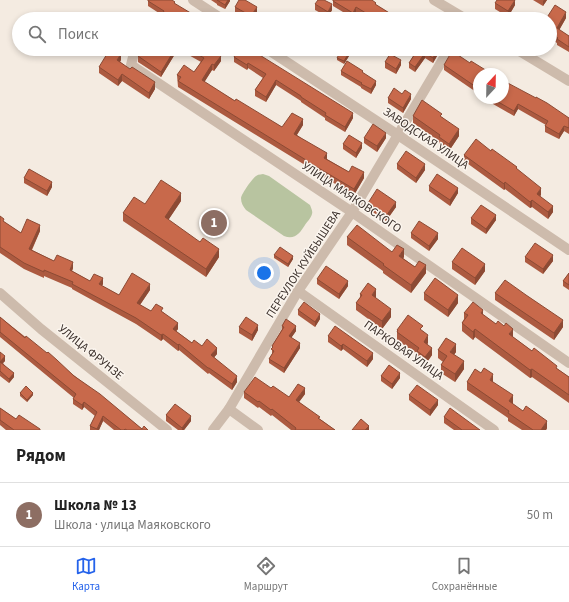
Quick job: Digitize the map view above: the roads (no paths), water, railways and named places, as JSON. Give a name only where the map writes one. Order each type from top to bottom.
[{"type":"street","points":[[193,0],[211,12]]},
{"type":"street","points":[[434,0],[454,12]]},
{"type":"street","name":"УЛИЦА МАЯКОВСКОГО","points":[[133,56],[131,65],[352,212],[569,363]]},
{"type":"street","name":"ЗАВОДСКАЯ УЛИЦА","points":[[278,56],[569,250]]},
{"type":"street","name":"ПЕРЕУЛОК КУЙБЫШЕВА","points":[[213,430],[229,409],[298,291],[352,212],[445,56]]},
{"type":"street","points":[[528,56],[569,81]]},
{"type":"street","name":"ПАРКОВАЯ УЛИЦА","points":[[298,291],[494,430]]},
{"type":"street","name":"УЛИЦА ФРУНЗЕ","points":[[0,293],[41,329],[167,430]]},
{"type":"street","points":[[229,409],[258,430]]},
{"type":"place","name":"Школа № 13","points":[[214,223]]}]
